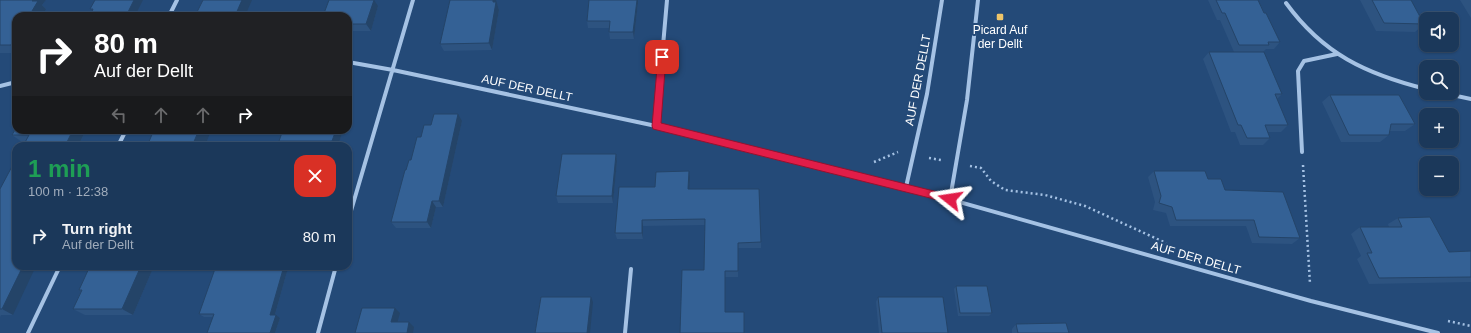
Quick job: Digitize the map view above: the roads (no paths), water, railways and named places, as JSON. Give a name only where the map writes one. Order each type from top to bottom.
[{"type":"street","points":[[171,12],[177,0]]},
{"type":"street","points":[[352,208],[413,0]]},
{"type":"street","points":[[656,126],[667,0]]},
{"type":"street","name":"AUF DER DELLT","points":[[906,187],[914,154],[937,36],[942,0]]},
{"type":"street","points":[[950,199],[958,164],[972,61],[978,0]]},
{"type":"street","points":[[1286,3],[1296,19],[1306,30],[1337,54],[1376,74],[1419,87]]},
{"type":"street","points":[[1302,152],[1298,71],[1304,61],[1337,54]]},
{"type":"street","name":"AUF DER DELLT","points":[[352,63],[393,70],[656,126],[906,187],[1311,301],[1438,333]]},
{"type":"street","points":[[0,86],[12,83]]},
{"type":"street","points":[[1459,96],[1471,99]]},
{"type":"street","points":[[625,333],[631,269]]},
{"type":"street","points":[[28,333],[58,270]]},
{"type":"street","points":[[318,333],[335,270]]},
{"type":"place","name":"Picard Auf der Dellt","points":[[1000,17]]}]
